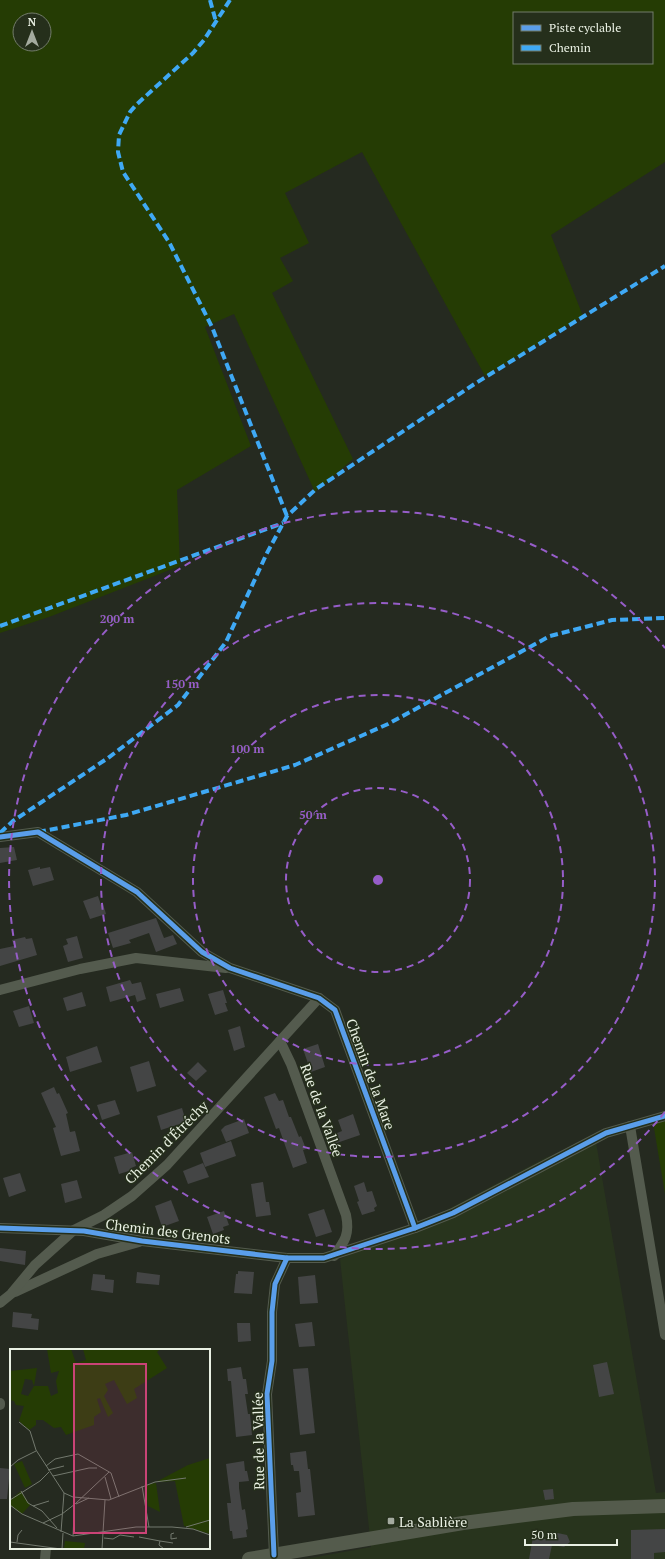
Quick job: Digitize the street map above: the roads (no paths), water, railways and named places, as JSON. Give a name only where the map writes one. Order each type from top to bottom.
[{"type":"main road","points":[[248,1559],[463,1523],[573,1509],[665,1506]]},
{"type":"street","name":"Chemin de la Mare","points":[[0,837],[38,832],[137,892],[202,952],[230,968],[319,998],[335,1010],[415,1228]]},
{"type":"street","points":[[0,990],[80,969],[136,958],[230,968]]},
{"type":"street","name":"Chemin d'Étréchy","points":[[0,1303],[11,1294],[35,1265],[74,1230],[104,1215],[132,1196],[167,1165],[319,998]]},
{"type":"street","name":"Rue de la Vallée","points":[[280,1041],[291,1064],[346,1215],[348,1225],[347,1236],[334,1256]]},
{"type":"street","name":"Chemin des Grenots","points":[[0,1228],[74,1230],[142,1241],[287,1258],[324,1258],[334,1256],[415,1228],[453,1213],[606,1133],[665,1116]]},
{"type":"street","points":[[630,1126],[665,1335]]},
{"type":"street","points":[[11,1294],[97,1254],[142,1241]]},
{"type":"street","name":"Rue de la Vallée","points":[[274,1555],[267,1394],[272,1361],[272,1312],[275,1284],[287,1258]]},
{"type":"street","points":[[45,1559],[46,1549]]},
{"type":"place","name":"La Sablière","points":[[391,1521]]}]
